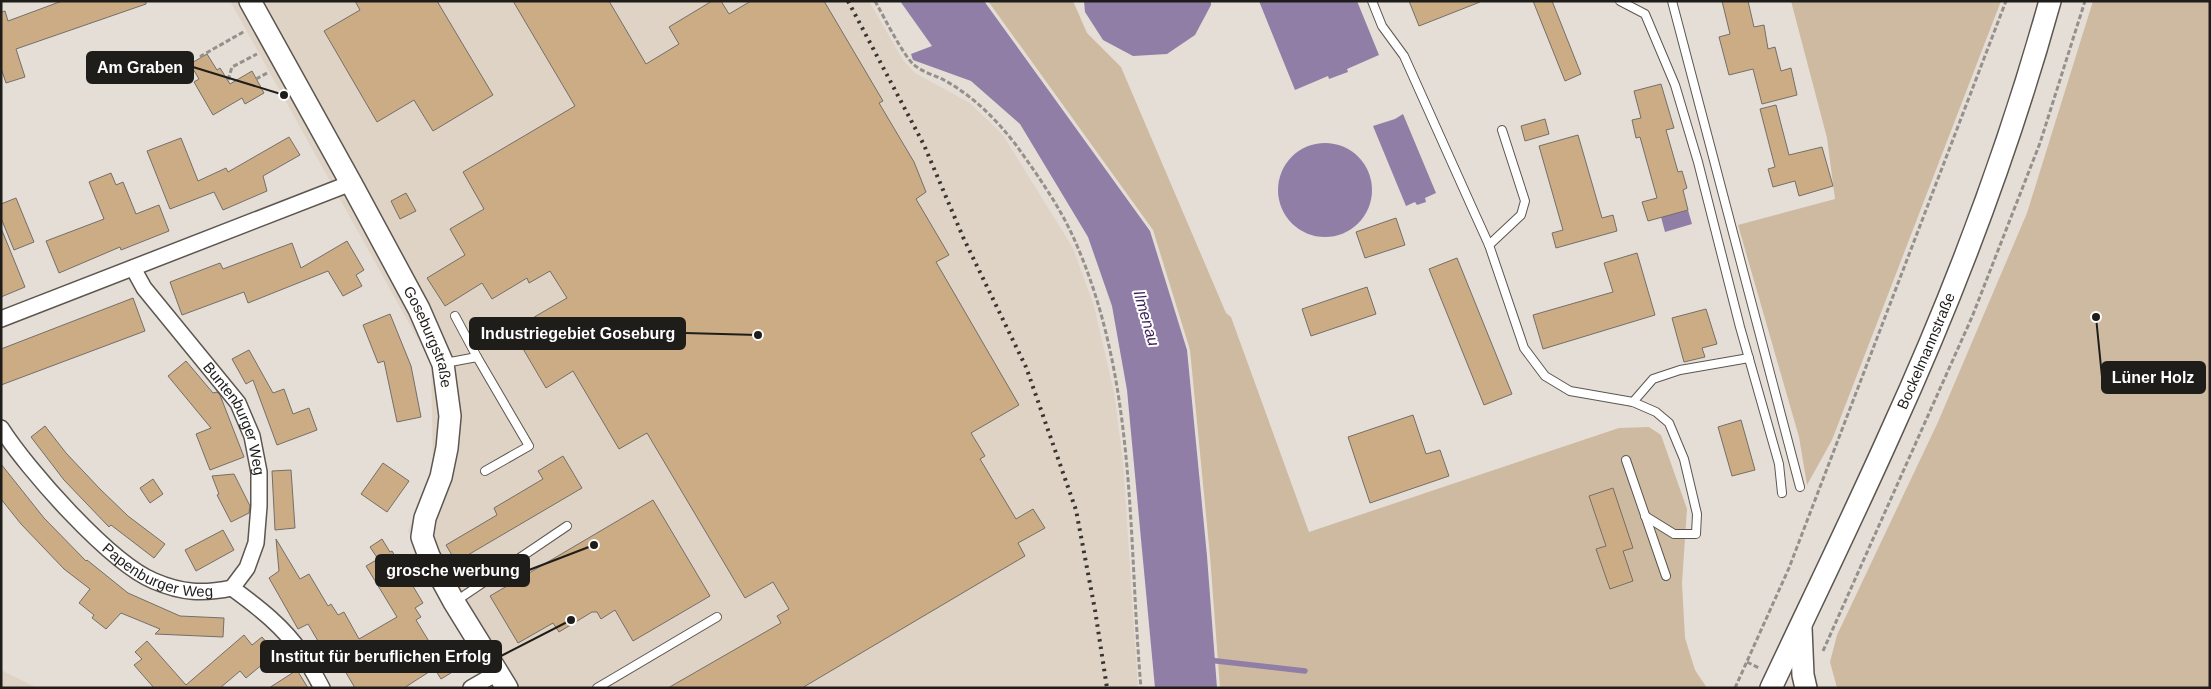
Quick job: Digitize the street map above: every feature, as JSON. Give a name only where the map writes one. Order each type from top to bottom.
[{"type":"street","name":"Goseburgstraße","points":[[250,1],[419,309],[443,364],[450,416],[447,448],[441,477],[425,518],[422,537],[429,556],[454,602],[502,680]]},
{"type":"street","name":"Bockelmannstraße","points":[[1771,688],[1891,434],[1962,264],[1995,173],[2050,1]]},
{"type":"street","points":[[1,319],[351,183]]},
{"type":"street","name":"Buntenburger Weg","points":[[133,268],[144,288],[238,403],[252,436],[259,472],[260,506],[256,543],[248,568],[232,588]]},
{"type":"street","name":"Papenburger Weg","points":[[1,428],[57,498],[89,532],[126,563],[152,581],[180,590],[208,593],[232,588],[263,611],[283,631],[302,654],[322,688]]},
{"type":"street","points":[[1801,622],[1803,675],[1806,688]]},
{"type":"street","points":[[471,688],[502,680]]},
{"type":"lane","points":[[1372,1],[1382,26],[1404,56],[1489,245],[1524,348],[1546,376],[1570,391],[1633,402],[1656,412],[1669,423],[1684,459],[1697,514],[1696,534],[1674,534],[1645,516]]},
{"type":"lane","points":[[1620,1],[1645,14],[1675,85],[1698,162],[1748,358],[1779,464],[1782,493]]},
{"type":"lane","points":[[1672,1],[1800,487]]},
{"type":"lane","points":[[1489,245],[1521,215],[1525,201],[1502,130]]},
{"type":"lane","points":[[455,316],[529,446],[485,471]]},
{"type":"lane","points":[[443,364],[478,357]]},
{"type":"lane","points":[[1633,402],[1653,380],[1680,370],[1748,358]]},
{"type":"lane","points":[[1626,460],[1666,576]]},
{"type":"lane","points":[[454,602],[567,526]]},
{"type":"lane","points":[[599,687],[717,617]]},
{"type":"path","points":[[875,1],[913,64],[966,94],[996,120],[1053,199],[1078,247],[1112,352],[1120,400],[1127,460],[1141,688]]},
{"type":"path","points":[[1735,688],[1789,568],[2006,1]]},
{"type":"path","points":[[1822,655],[1831,630],[1903,475],[1972,317],[2040,143],[2085,1]]},
{"type":"path","points":[[202,57],[251,28]]},
{"type":"path","points":[[228,80],[232,67],[264,51]]},
{"type":"path","points":[[256,79],[275,69]]},
{"type":"shaded area","points":[[230,1],[869,1],[903,60],[915,73],[970,103],[1003,135],[1073,248],[1094,306],[1114,392],[1123,462],[1138,688],[502,688],[408,531],[433,466],[431,363]]},
{"type":"shaded area","points":[[988,1],[1073,1],[1087,33],[1121,67],[1226,313],[1231,317],[1309,532],[1619,428],[1649,427],[1661,435],[1687,509],[1682,583],[1685,638],[1695,670],[1707,688],[1220,688],[1210,556],[1190,350],[1153,230]]},
{"type":"shaded area","points":[[1791,1],[2001,1],[1832,440],[1807,485],[1799,437],[1738,225],[1835,199],[1827,138]]},
{"type":"shaded area","points":[[2093,1],[2210,1],[2210,688],[1837,688],[1830,662],[1837,635],[1938,422],[2027,213]]},
{"type":"shaded area","points":[[1,670],[37,688],[1,688]]},
{"type":"water","name":"Ilmenau","points":[[900,1],[984,1],[1150,231],[1187,350],[1207,556],[1217,688],[1155,688],[1127,390],[1112,306],[1088,237],[1020,124],[971,81],[913,60],[911,54],[932,46]]},
{"type":"water","points":[[1084,1],[1211,1],[1211,5],[1195,35],[1167,54],[1133,56],[1103,40],[1085,12]]},
{"type":"water","points":[[1259,1],[1357,1],[1379,55],[1347,69],[1348,72],[1329,79],[1328,76],[1295,90]]},
{"type":"water","points":[[1403,114],[1436,193],[1425,198],[1426,202],[1417,205],[1415,202],[1406,206],[1373,126],[1395,119]]},
{"type":"water","points":[[1325,143],[1343,146],[1358,157],[1369,172],[1372,190],[1369,208],[1358,223],[1343,234],[1325,237],[1307,234],[1292,223],[1281,208],[1278,190],[1281,172],[1292,157],[1307,146]]},
{"type":"water","points":[[1688,210],[1692,224],[1665,232],[1661,217]]},
{"type":"building","points":[[62,1],[146,1],[146,4],[16,49],[25,77],[6,83],[1,68],[1,12],[5,11],[8,21]]},
{"type":"building","points":[[355,1],[437,1],[493,95],[433,131],[414,100],[377,122],[324,31],[360,10]]},
{"type":"building","points":[[513,1],[609,1],[646,64],[679,44],[669,27],[712,1],[721,1],[729,14],[751,1],[824,1],[883,101],[879,103],[914,162],[926,192],[916,199],[949,255],[936,262],[1019,405],[971,433],[985,456],[980,459],[1016,519],[1033,509],[1045,528],[1018,543],[1025,556],[802,688],[668,688],[781,623],[777,616],[789,609],[773,582],[745,598],[647,433],[619,449],[573,371],[546,388],[512,330],[567,298],[550,271],[529,283],[527,278],[492,299],[482,283],[445,306],[427,278],[465,255],[450,229],[484,209],[463,172],[575,106]]},
{"type":"building","points":[[1409,1],[1480,1],[1480,2],[1419,26]]},
{"type":"building","points":[[1533,1],[1552,1],[1581,74],[1565,81]]},
{"type":"building","points":[[1722,1],[1748,1],[1754,27],[1764,25],[1768,49],[1775,47],[1781,71],[1791,68],[1797,95],[1762,104],[1753,69],[1729,75],[1719,37],[1730,34]]},
{"type":"building","points":[[207,54],[217,70],[220,68],[230,84],[252,71],[264,93],[245,104],[242,98],[213,115],[194,82],[199,79],[190,64]]},
{"type":"building","points":[[1661,84],[1674,128],[1666,130],[1678,172],[1682,171],[1687,188],[1683,190],[1688,210],[1648,221],[1642,202],[1657,198],[1640,137],[1636,138],[1632,120],[1641,118],[1634,91]]},
{"type":"building","points":[[1776,105],[1789,155],[1822,147],[1833,186],[1799,196],[1795,181],[1773,187],[1768,169],[1775,167],[1760,109]]},
{"type":"building","points":[[1545,119],[1549,134],[1525,141],[1521,126]]},
{"type":"building","points":[[1578,135],[1602,218],[1613,215],[1617,231],[1556,248],[1552,233],[1563,230],[1539,146]]},
{"type":"building","points":[[289,137],[300,155],[263,176],[267,191],[223,210],[214,192],[170,209],[147,151],[181,138],[198,181],[226,168],[228,172]]},
{"type":"building","points":[[111,173],[116,185],[123,182],[136,214],[159,205],[169,231],[121,250],[120,247],[59,273],[46,241],[104,219],[89,182]]},
{"type":"building","points":[[406,193],[416,211],[400,219],[391,201]]},
{"type":"building","points":[[16,198],[34,242],[14,250],[1,218],[1,204]]},
{"type":"building","points":[[1396,218],[1405,245],[1365,258],[1356,232]]},
{"type":"building","points":[[1,228],[25,287],[1,297]]},
{"type":"building","points":[[347,241],[364,270],[356,275],[362,286],[343,296],[328,271],[248,303],[244,292],[182,315],[170,282],[220,263],[223,269],[292,243],[301,268]]},
{"type":"building","points":[[1637,253],[1655,315],[1543,349],[1533,315],[1613,292],[1604,263]]},
{"type":"building","points":[[1457,258],[1512,394],[1484,405],[1429,269]]},
{"type":"building","points":[[1367,287],[1376,314],[1311,336],[1302,309]]},
{"type":"building","points":[[133,298],[145,331],[1,385],[1,349]]},
{"type":"building","points":[[1706,309],[1717,344],[1702,348],[1705,357],[1684,362],[1672,318]]},
{"type":"building","points":[[390,314],[411,366],[421,417],[397,422],[384,361],[378,363],[363,325]]},
{"type":"building","points":[[249,350],[273,393],[284,389],[293,414],[309,408],[317,430],[277,445],[253,380],[246,384],[232,359]]},
{"type":"building","points":[[186,361],[213,393],[217,392],[220,395],[244,457],[210,470],[196,434],[211,428],[168,376]]},
{"type":"building","points":[[1413,415],[1426,454],[1440,450],[1449,476],[1370,503],[1348,437]]},
{"type":"building","points":[[1741,420],[1755,470],[1732,476],[1718,427]]},
{"type":"building","points":[[45,426],[66,453],[100,489],[128,516],[165,544],[154,558],[111,525],[109,527],[64,480],[31,437]]},
{"type":"building","points":[[563,456],[582,488],[456,562],[446,545],[497,515],[494,508],[543,479],[538,471]]},
{"type":"building","points":[[383,463],[409,481],[387,512],[361,494]]},
{"type":"building","points":[[1,464],[44,518],[86,561],[128,593],[180,616],[224,618],[223,637],[155,634],[160,629],[121,613],[106,629],[92,618],[94,615],[79,603],[90,589],[64,569],[21,524],[1,499]]},
{"type":"building","points":[[291,470],[295,528],[275,530],[272,471]]},
{"type":"building","points":[[234,474],[250,506],[249,513],[231,522],[217,495],[219,494],[212,476]]},
{"type":"building","points":[[153,479],[163,494],[150,503],[140,488]]},
{"type":"building","points":[[1613,488],[1633,548],[1623,551],[1633,581],[1610,589],[1596,549],[1606,546],[1589,496]]},
{"type":"building","points":[[653,500],[710,596],[633,641],[615,610],[601,619],[597,612],[592,612],[559,632],[553,623],[518,643],[490,596]]},
{"type":"building","points":[[223,530],[234,550],[196,571],[185,550]]},
{"type":"building","points":[[276,539],[300,579],[309,574],[328,606],[331,604],[338,615],[344,612],[359,639],[397,617],[366,566],[378,559],[370,547],[382,539],[390,552],[392,551],[423,603],[415,608],[421,617],[416,620],[436,653],[449,645],[453,654],[456,652],[464,665],[441,679],[436,671],[432,670],[404,688],[355,688],[342,666],[338,669],[327,651],[325,653],[308,624],[298,629],[269,578],[279,571]]},
{"type":"building","points":[[244,635],[252,645],[262,637],[276,653],[246,678],[240,671],[220,688],[154,688],[134,665],[142,659],[135,652],[147,641],[186,685]]},
{"type":"building","points":[[297,670],[308,688],[269,688]]},
{"type":"waterway","points":[[1208,660],[1305,671]]},
{"type":"railway","points":[[848,1],[924,145],[963,237],[1026,367],[1076,510],[1095,610],[1107,688]]},
{"type":"place","name":"Am Graben","points":[[284,95]]},
{"type":"place","name":"Lüner Holz","points":[[2096,317]]},
{"type":"place","name":"Industriegebiet Goseburg","points":[[758,335]]},
{"type":"place","name":"grosche werbung","points":[[594,545]]},
{"type":"place","name":"Institut für beruflichen Erfolg","points":[[571,620]]}]
